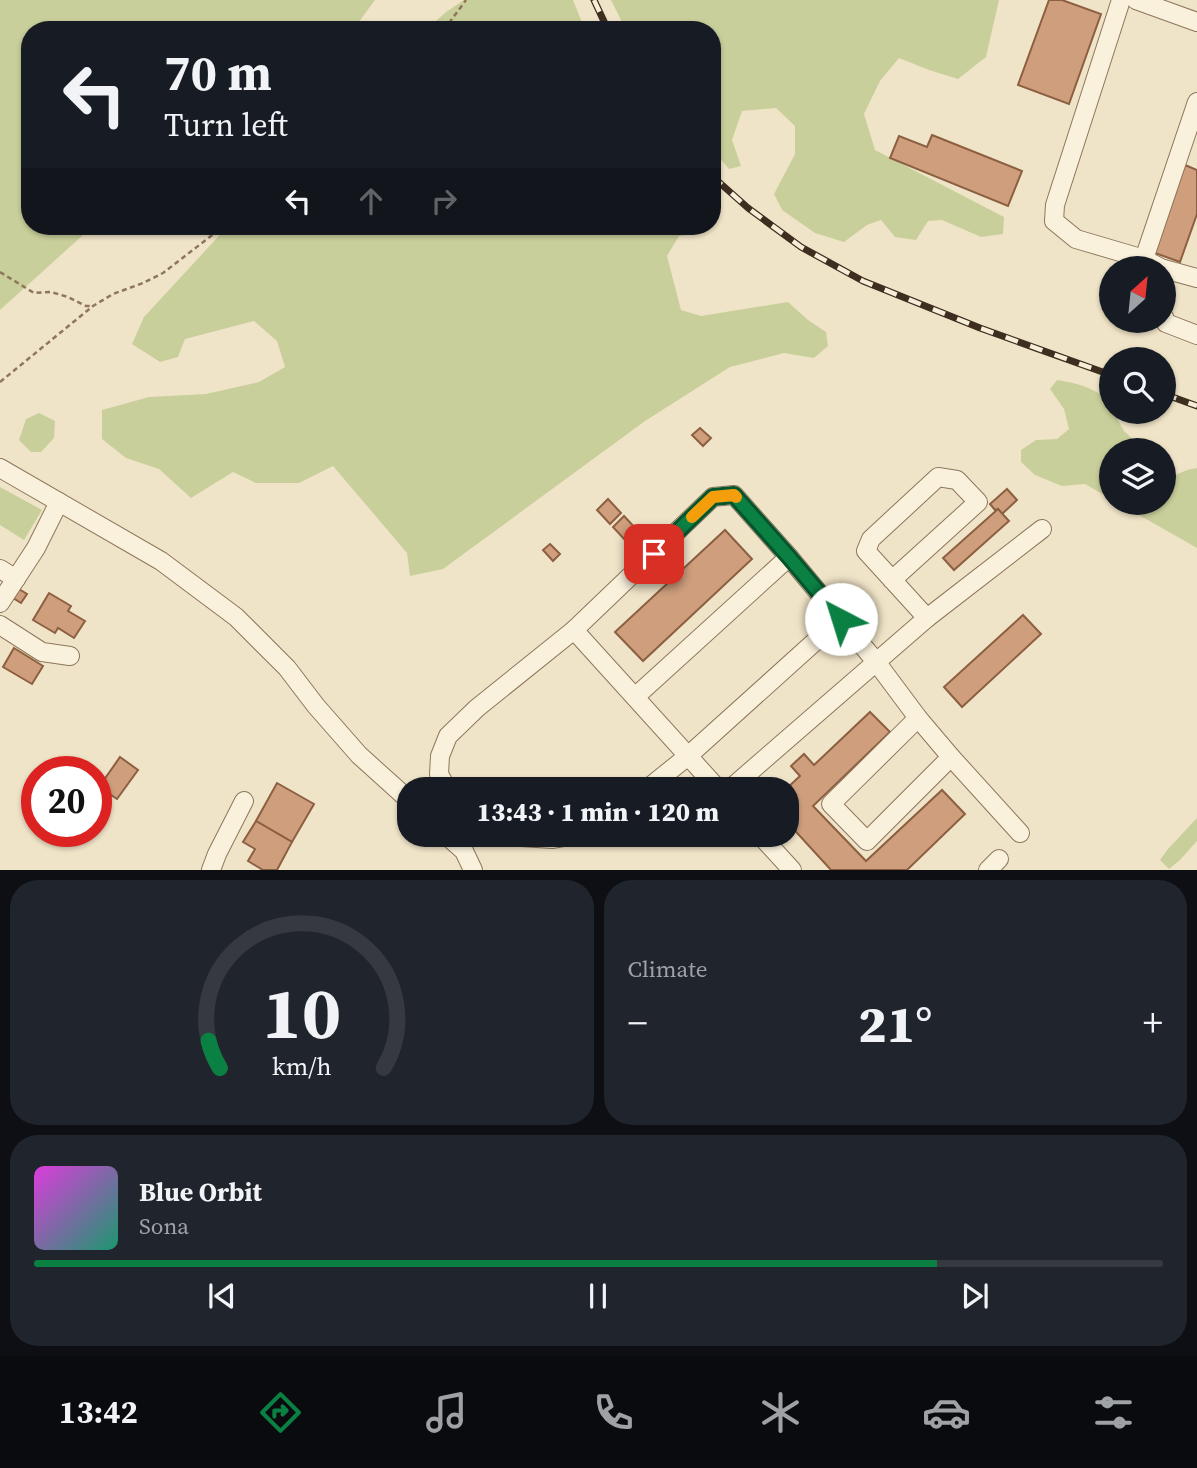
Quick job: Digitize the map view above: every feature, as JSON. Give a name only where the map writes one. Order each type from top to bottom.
[{"type":"street","points":[[1121,0],[1055,205],[1054,221],[1076,239],[1134,256]]},
{"type":"street","points":[[1136,0],[1197,22]]},
{"type":"street","points":[[1145,256],[1197,102]]},
{"type":"street","points":[[1176,274],[1197,278]]},
{"type":"street","points":[[1176,327],[1197,335]]},
{"type":"street","points":[[0,468],[162,561],[236,617],[287,668],[359,755],[397,790]]},
{"type":"street","points":[[892,579],[978,502],[957,480],[938,477],[871,538],[866,551],[927,618]]},
{"type":"street","points":[[441,777],[440,756],[448,736],[477,708],[574,629],[713,497],[734,495],[841,619],[918,718],[1020,833]]},
{"type":"street","points":[[0,603],[36,548],[59,502]]},
{"type":"street","points":[[744,777],[927,618],[1042,529]]},
{"type":"street","points":[[635,697],[789,557]]},
{"type":"street","points":[[0,569],[16,579]]},
{"type":"street","points":[[662,777],[841,619]]},
{"type":"street","points":[[0,625],[42,652],[70,656]]},
{"type":"street","points":[[574,629],[707,777]]},
{"type":"street","points":[[918,718],[831,804],[867,841],[951,757]]},
{"type":"street","points":[[211,870],[216,854],[244,801]]},
{"type":"street","points":[[460,847],[472,870]]},
{"type":"street","points":[[771,847],[792,870]]},
{"type":"path","points":[[451,21],[466,0]]},
{"type":"path","points":[[0,382],[93,306],[113,294],[163,273],[212,235]]},
{"type":"path","points":[[0,272],[34,293],[51,292],[86,306],[93,306]]},
{"type":"green space","points":[[0,0],[375,0],[360,21],[21,21],[21,235],[83,235],[0,310]]},
{"type":"green space","points":[[464,0],[573,0],[581,21],[436,21]]},
{"type":"green space","points":[[611,0],[999,0],[986,57],[958,79],[899,58],[880,81],[864,114],[875,150],[1004,217],[1003,234],[981,237],[942,220],[928,221],[916,240],[895,237],[881,220],[867,225],[844,242],[815,233],[782,210],[774,194],[795,154],[795,126],[776,108],[742,111],[732,140],[741,166],[729,169],[721,160],[721,21],[622,21]]},
{"type":"green space","points":[[220,235],[686,235],[679,236],[667,256],[681,310],[701,316],[788,302],[826,332],[828,346],[814,358],[784,353],[730,367],[645,421],[443,569],[410,576],[407,553],[333,466],[299,483],[256,483],[233,472],[191,498],[159,469],[126,458],[102,439],[102,410],[149,397],[206,394],[259,382],[285,367],[277,341],[254,321],[185,339],[178,357],[160,362],[132,344],[144,317]]},
{"type":"green space","points":[[1057,380],[1097,392],[1099,424],[1120,424],[1132,438],[1099,438],[1099,492],[1085,484],[1062,486],[1035,475],[1021,462],[1021,450],[1036,440],[1057,439],[1069,429],[1064,409],[1050,389]]},
{"type":"green space","points":[[39,413],[55,421],[54,438],[41,452],[31,452],[19,440],[26,419]]},
{"type":"green space","points":[[1197,468],[1197,548],[1139,515],[1176,515],[1176,474]]},
{"type":"green space","points":[[0,487],[42,510],[24,540],[0,525]]},
{"type":"green space","points":[[1197,818],[1197,841],[1169,869],[1160,860]]},
{"type":"building","points":[[1049,0],[1062,0],[1101,14],[1069,104],[1018,85]]},
{"type":"building","points":[[932,135],[1022,171],[1008,206],[890,158],[899,136],[927,147]]},
{"type":"building","points":[[1185,165],[1197,170],[1197,214],[1180,262],[1176,261],[1176,256],[1155,253]]},
{"type":"building","points":[[700,428],[711,438],[703,446],[692,435]]},
{"type":"building","points":[[1007,489],[1017,500],[1002,514],[990,504]]},
{"type":"building","points":[[608,499],[621,513],[610,524],[597,510]]},
{"type":"building","points":[[998,509],[1009,521],[954,570],[943,558]]},
{"type":"building","points":[[624,516],[637,530],[626,541],[613,527]]},
{"type":"building","points":[[725,530],[752,559],[643,661],[615,632]]},
{"type":"building","points":[[550,544],[560,554],[553,561],[543,550]]},
{"type":"building","points":[[19,589],[27,594],[21,603],[13,598]]},
{"type":"building","points":[[49,593],[71,606],[68,611],[85,621],[74,638],[58,628],[55,633],[33,620]]},
{"type":"building","points":[[1023,615],[1041,634],[962,707],[944,687]]},
{"type":"building","points":[[14,648],[43,666],[32,684],[3,667]]},
{"type":"building","points":[[870,712],[890,732],[813,806],[866,861],[942,790],[965,814],[907,870],[831,870],[799,835],[800,776],[791,766],[804,754],[814,765]]},
{"type":"building","points":[[120,757],[138,770],[117,799],[112,796],[112,768]]},
{"type":"building","points":[[277,783],[314,804],[292,842],[256,821]]},
{"type":"building","points":[[256,821],[292,842],[277,870],[263,870],[248,861],[255,849],[243,842]]},
{"type":"railway","points":[[594,0],[604,21]]},
{"type":"railway","points":[[721,184],[748,208],[801,247],[863,281],[980,328],[1099,371]]},
{"type":"railway","points":[[1176,398],[1197,406]]},
{"type":"slow traffic","points":[[692,517],[713,497],[736,497]]},
{"type":"route","points":[[654,554],[713,497],[734,495],[841,619]]}]
